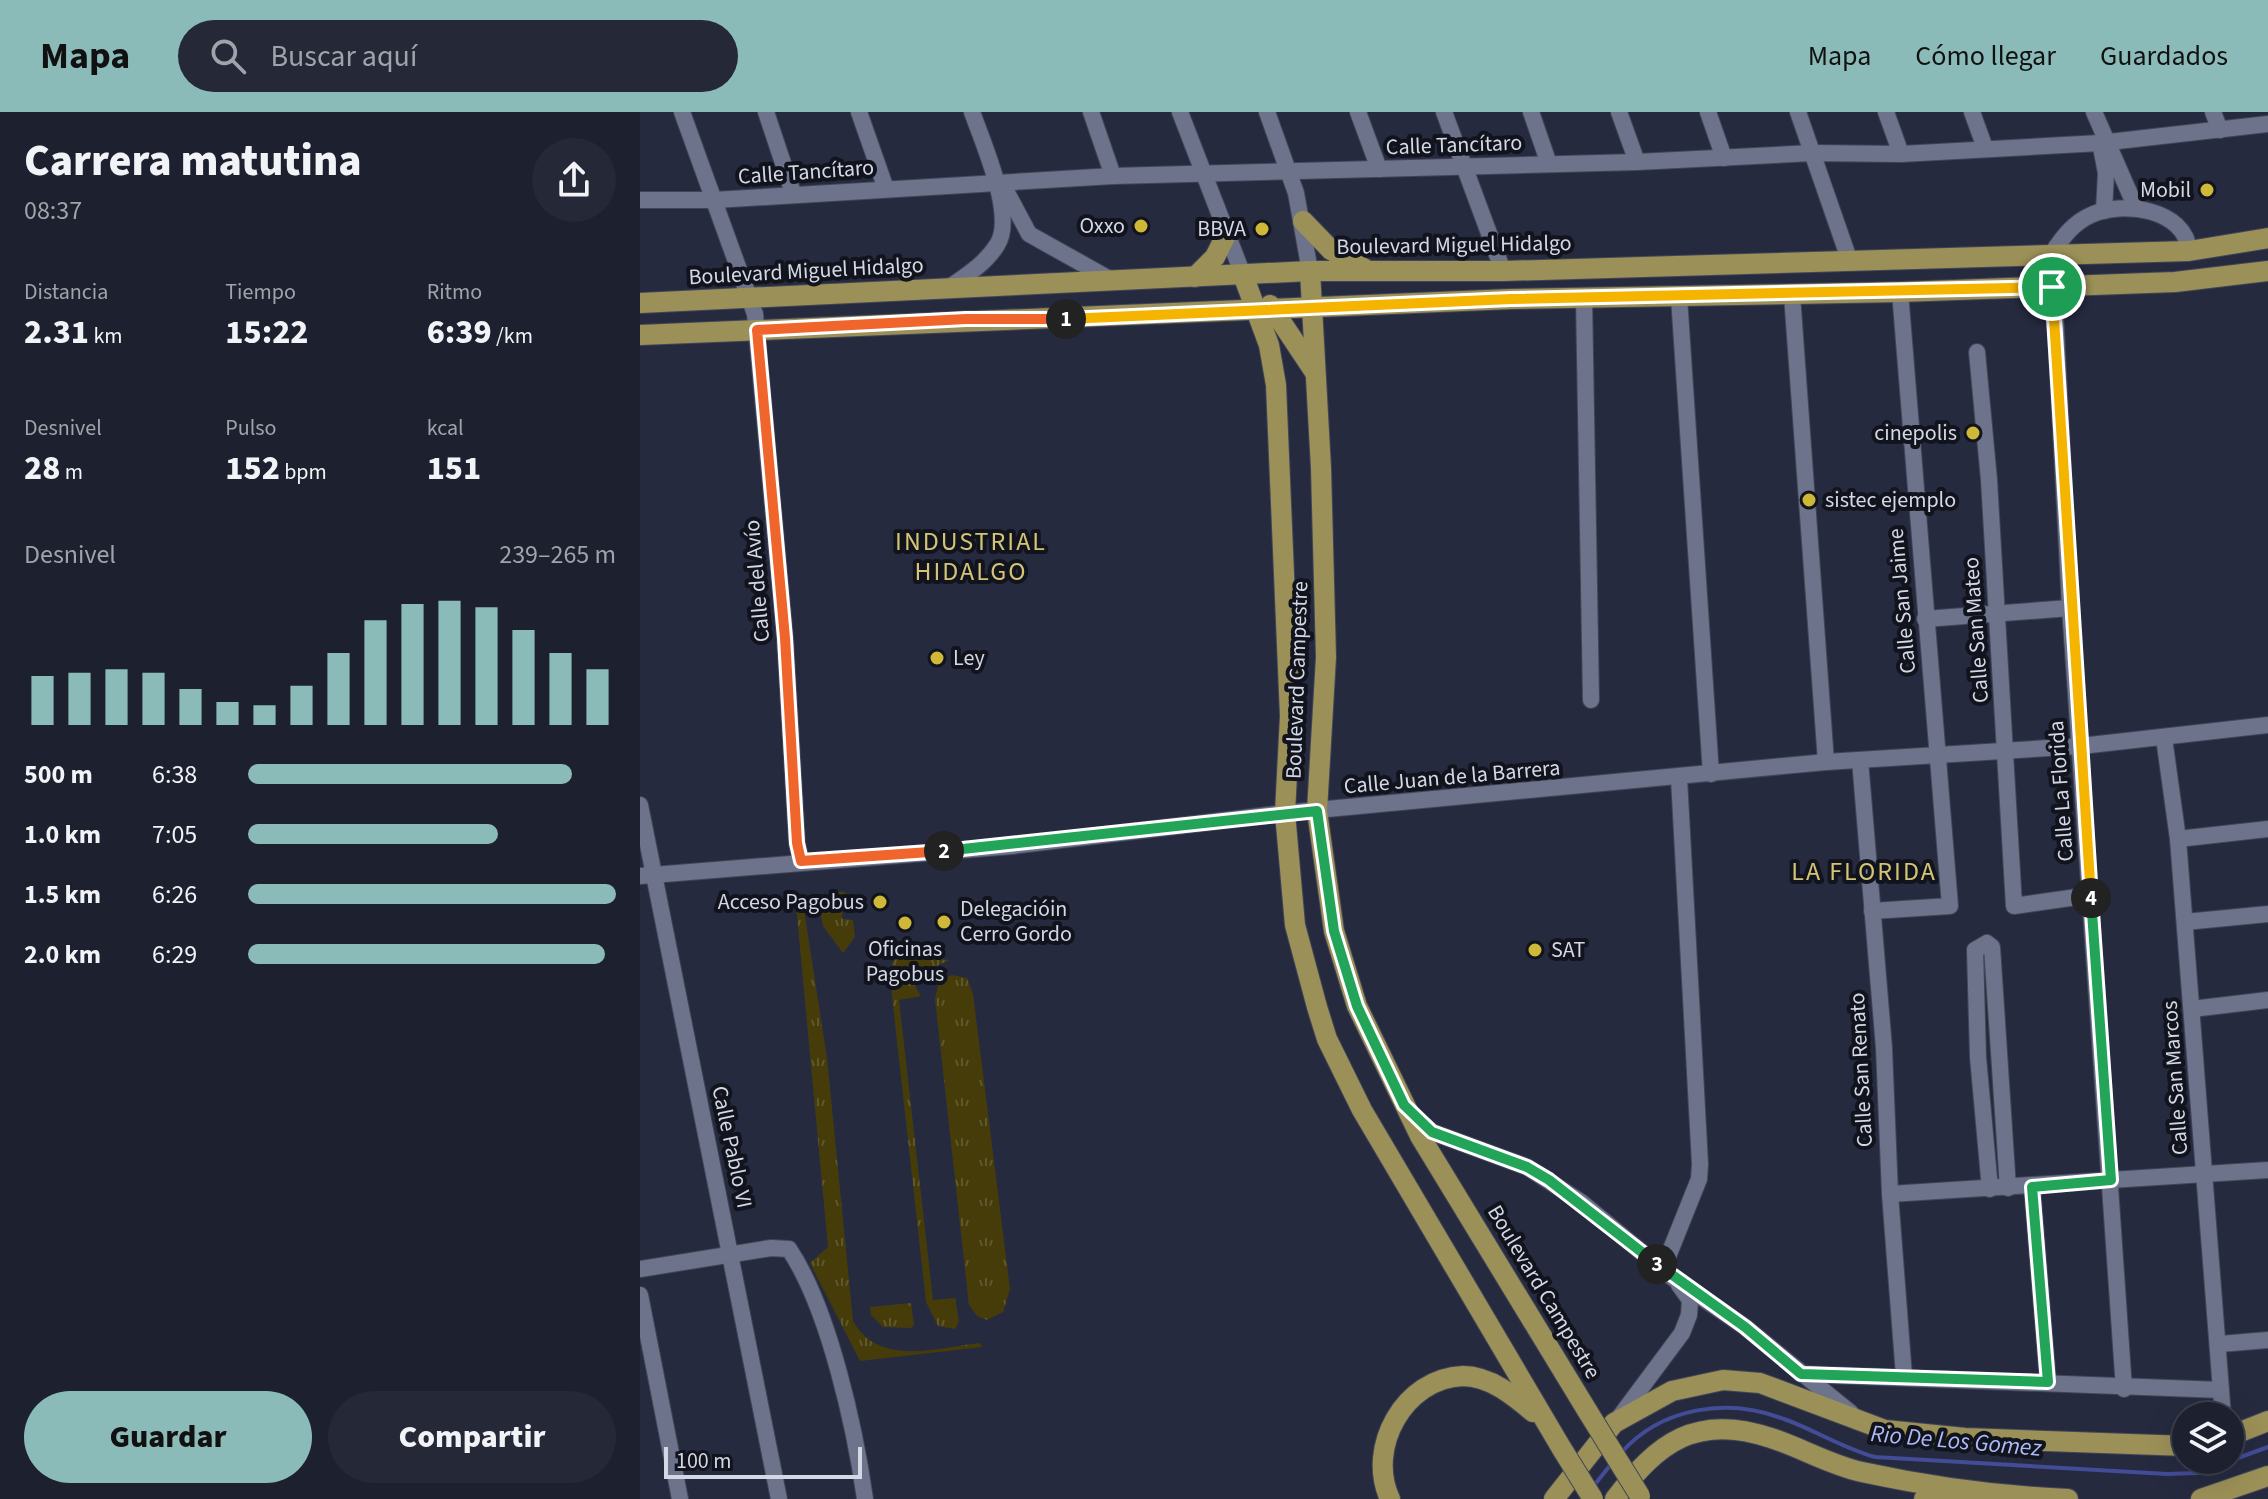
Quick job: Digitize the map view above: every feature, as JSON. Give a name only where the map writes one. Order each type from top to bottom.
[{"type":"main road","points":[[1303,221],[1331,250],[1369,271]]},
{"type":"main road","points":[[1195,277],[1215,257],[1227,233]]},
{"type":"main road","name":"Boulevard Miguel Hidalgo","points":[[640,303],[1310,271],[1503,271],[2189,251],[2268,238]]},
{"type":"main road","points":[[2074,284],[2104,275],[2176,270],[2186,263],[2189,251]]},
{"type":"main road","name":"Boulevard Campestre","points":[[1310,271],[1326,657],[1317,811],[1334,931],[1357,1006],[1404,1105],[1640,1498]]},
{"type":"main road","points":[[640,335],[1584,298],[1792,295],[2183,282],[2268,271]]},
{"type":"main road","points":[[1243,275],[1265,310],[1316,374]]},
{"type":"main road","name":"Boulevard Campestre","points":[[1265,310],[1278,409],[1290,716],[1285,813],[1295,925],[1327,1039],[1377,1137],[1593,1499]]},
{"type":"main road","points":[[1390,1499],[1382,1472],[1386,1440],[1399,1413],[1429,1387],[1462,1376],[1492,1382],[1548,1425]]},
{"type":"main road","points":[[1554,1499],[1614,1423],[1672,1391],[1702,1382],[1732,1380],[1778,1389],[1868,1426],[1965,1438],[2172,1445]]},
{"type":"main road","points":[[2244,1430],[2268,1421]]},
{"type":"main road","points":[[1615,1499],[1640,1466],[1668,1443],[1686,1435],[1729,1429],[1772,1438],[1845,1468],[1994,1496]]},
{"type":"main road","points":[[2201,1499],[2268,1476]]},
{"type":"main road","points":[[1924,1499],[1994,1496],[2068,1499]]},
{"type":"street","name":"Calle del Avío","points":[[682,112],[751,298],[757,330],[785,638],[797,843],[801,861]]},
{"type":"street","points":[[766,112],[793,193]]},
{"type":"street","points":[[859,112],[886,189]]},
{"type":"street","points":[[950,287],[986,258],[1000,239],[1004,217],[996,178],[972,112]]},
{"type":"street","points":[[1091,112],[1113,176]]},
{"type":"street","points":[[1180,112],[1201,173],[1243,275]]},
{"type":"street","points":[[1267,112],[1303,221],[1310,271]]},
{"type":"street","points":[[1358,112],[1379,169]]},
{"type":"street","points":[[1444,112],[1503,271]]},
{"type":"street","points":[[1531,112],[1549,164]]},
{"type":"street","points":[[1619,112],[1637,162]]},
{"type":"street","points":[[1708,112],[1724,158]]},
{"type":"street","points":[[1798,112],[1849,259]]},
{"type":"street","points":[[1886,112],[1901,154]]},
{"type":"street","points":[[1972,112],[1985,148]]},
{"type":"street","points":[[2213,112],[2220,130]]},
{"type":"street","points":[[2096,118],[2103,142],[2136,208]]},
{"type":"street","name":"Calle Tancítaro","points":[[640,200],[714,200],[886,189],[996,178],[1463,168],[1812,153],[1901,154],[2103,142],[2268,124]]},
{"type":"street","points":[[2103,142],[2106,173],[2104,211]]},
{"type":"street","points":[[996,178],[1029,234],[1114,282]]},
{"type":"street","points":[[2052,253],[2077,223],[2104,211],[2136,208],[2159,215],[2181,230],[2189,251]]},
{"type":"street","name":"Calle La Florida","points":[[2052,253],[2070,608],[2124,1389]]},
{"type":"street","name":"Calle San Jaime","points":[[1872,911],[1950,906],[1900,292]]},
{"type":"street","points":[[1792,295],[1826,762]]},
{"type":"street","points":[[1679,297],[1711,774]]},
{"type":"street","points":[[1584,298],[1591,700]]},
{"type":"street","name":"Calle San Mateo","points":[[1977,352],[1989,480],[2014,906],[2091,895]]},
{"type":"street","points":[[1925,619],[2070,608]]},
{"type":"street","name":"Calle Juan de la Barrera","points":[[647,874],[1027,844],[1285,813],[1826,762],[2081,746],[2268,725]]},
{"type":"street","name":"Calle San Marcos","points":[[2164,738],[2178,839],[2220,1344],[2222,1402]]},
{"type":"street","name":"Calle San Renato","points":[[1860,760],[1884,1048],[1890,1194],[1904,1376]]},
{"type":"street","points":[[1668,1273],[1699,1179],[1679,778]]},
{"type":"street","name":"Calle Pablo VI","points":[[640,805],[647,874],[732,1257],[779,1499]]},
{"type":"street","points":[[2178,839],[2268,829]]},
{"type":"street","points":[[2185,922],[2268,914]]},
{"type":"street","points":[[1990,1189],[1974,984],[1975,950],[1987,943],[1992,947],[2008,1188]]},
{"type":"street","points":[[2192,1009],[2268,1000]]},
{"type":"street","points":[[1404,1105],[1425,1128],[1527,1167],[1549,1180],[1668,1273],[1745,1327],[1868,1426]]},
{"type":"street","points":[[1446,1178],[1443,1164],[1447,1153],[1465,1145]]},
{"type":"street","points":[[1890,1194],[2268,1170]]},
{"type":"street","points":[[2032,1187],[2048,1382]]},
{"type":"street","points":[[640,1269],[732,1257],[771,1248],[789,1249],[798,1263],[835,1365],[865,1499]]},
{"type":"street","points":[[1668,1273],[1690,1300],[1726,1321],[1745,1327]]},
{"type":"street","points":[[640,1295],[680,1499]]},
{"type":"street","points":[[1614,1423],[1682,1333],[1689,1315],[1690,1300]]},
{"type":"street","points":[[2220,1344],[2268,1340]]},
{"type":"street","points":[[1801,1374],[2048,1382],[2124,1389],[2221,1390]]},
{"type":"green space","points":[[842,891],[850,895],[843,906],[842,919],[853,920],[855,937],[843,953],[823,926],[818,900]]},
{"type":"green space","points":[[803,903],[827,1058],[853,1321],[864,1335],[878,1345],[893,1349],[927,1350],[980,1343],[982,1347],[860,1361],[810,1263],[828,1247],[796,905]]},
{"type":"green space","points":[[903,954],[949,960],[933,968],[924,979],[914,970],[891,965],[896,957]]},
{"type":"green space","points":[[951,975],[967,978],[973,994],[1010,1289],[1003,1312],[987,1320],[977,1316],[969,1305],[935,999],[939,981]]},
{"type":"green space","points":[[890,978],[913,983],[921,996],[899,1000],[933,1300],[955,1298],[959,1321],[955,1329],[938,1326],[926,1302]]},
{"type":"green space","points":[[911,1303],[914,1325],[911,1328],[883,1327],[871,1315],[870,1307]]},
{"type":"waterway","name":"Rio De Los Gomez","points":[[1620,1454],[1636,1438],[1675,1416],[1718,1408],[1762,1412],[1875,1457],[2167,1474],[2197,1473],[2268,1447]]},
{"type":"waterway","name":"Rio De Los Gomez","points":[[1592,1488],[1612,1463]]},
{"type":"place","name":"Mobil","points":[[2207,190]]},
{"type":"place","name":"Oxxo","points":[[1141,226]]},
{"type":"place","name":"BBVA","points":[[1262,229]]},
{"type":"place","name":"cinepolis","points":[[1973,433]]},
{"type":"place","name":"sistec ejemplo","points":[[1809,500]]},
{"type":"place","name":"Ley","points":[[937,658]]},
{"type":"place","name":"Acceso Pagobus","points":[[880,902]]},
{"type":"place","name":"Delegacióin Cerro Gordo","points":[[944,922]]},
{"type":"place","name":"Oficinas Pagobus","points":[[905,923]]},
{"type":"place","name":"SAT","points":[[1535,950]]},
{"type":"district","name":"INDUSTRIAL HIDALGO","points":[[971,556]]},
{"type":"district","name":"LA FLORIDA","points":[[1864,871]]},
{"type":"route","points":[[2052,287],[2070,608],[2111,1180],[2032,1187],[2048,1382],[1801,1374],[1745,1327],[1673,1278],[1581,1202],[1549,1180],[1527,1167],[1425,1128],[1404,1105],[1357,1006],[1334,931],[1317,811],[1012,846],[801,861],[797,843],[785,638],[757,330],[966,319],[1070,319],[1313,310],[1511,299],[2052,287]]}]
